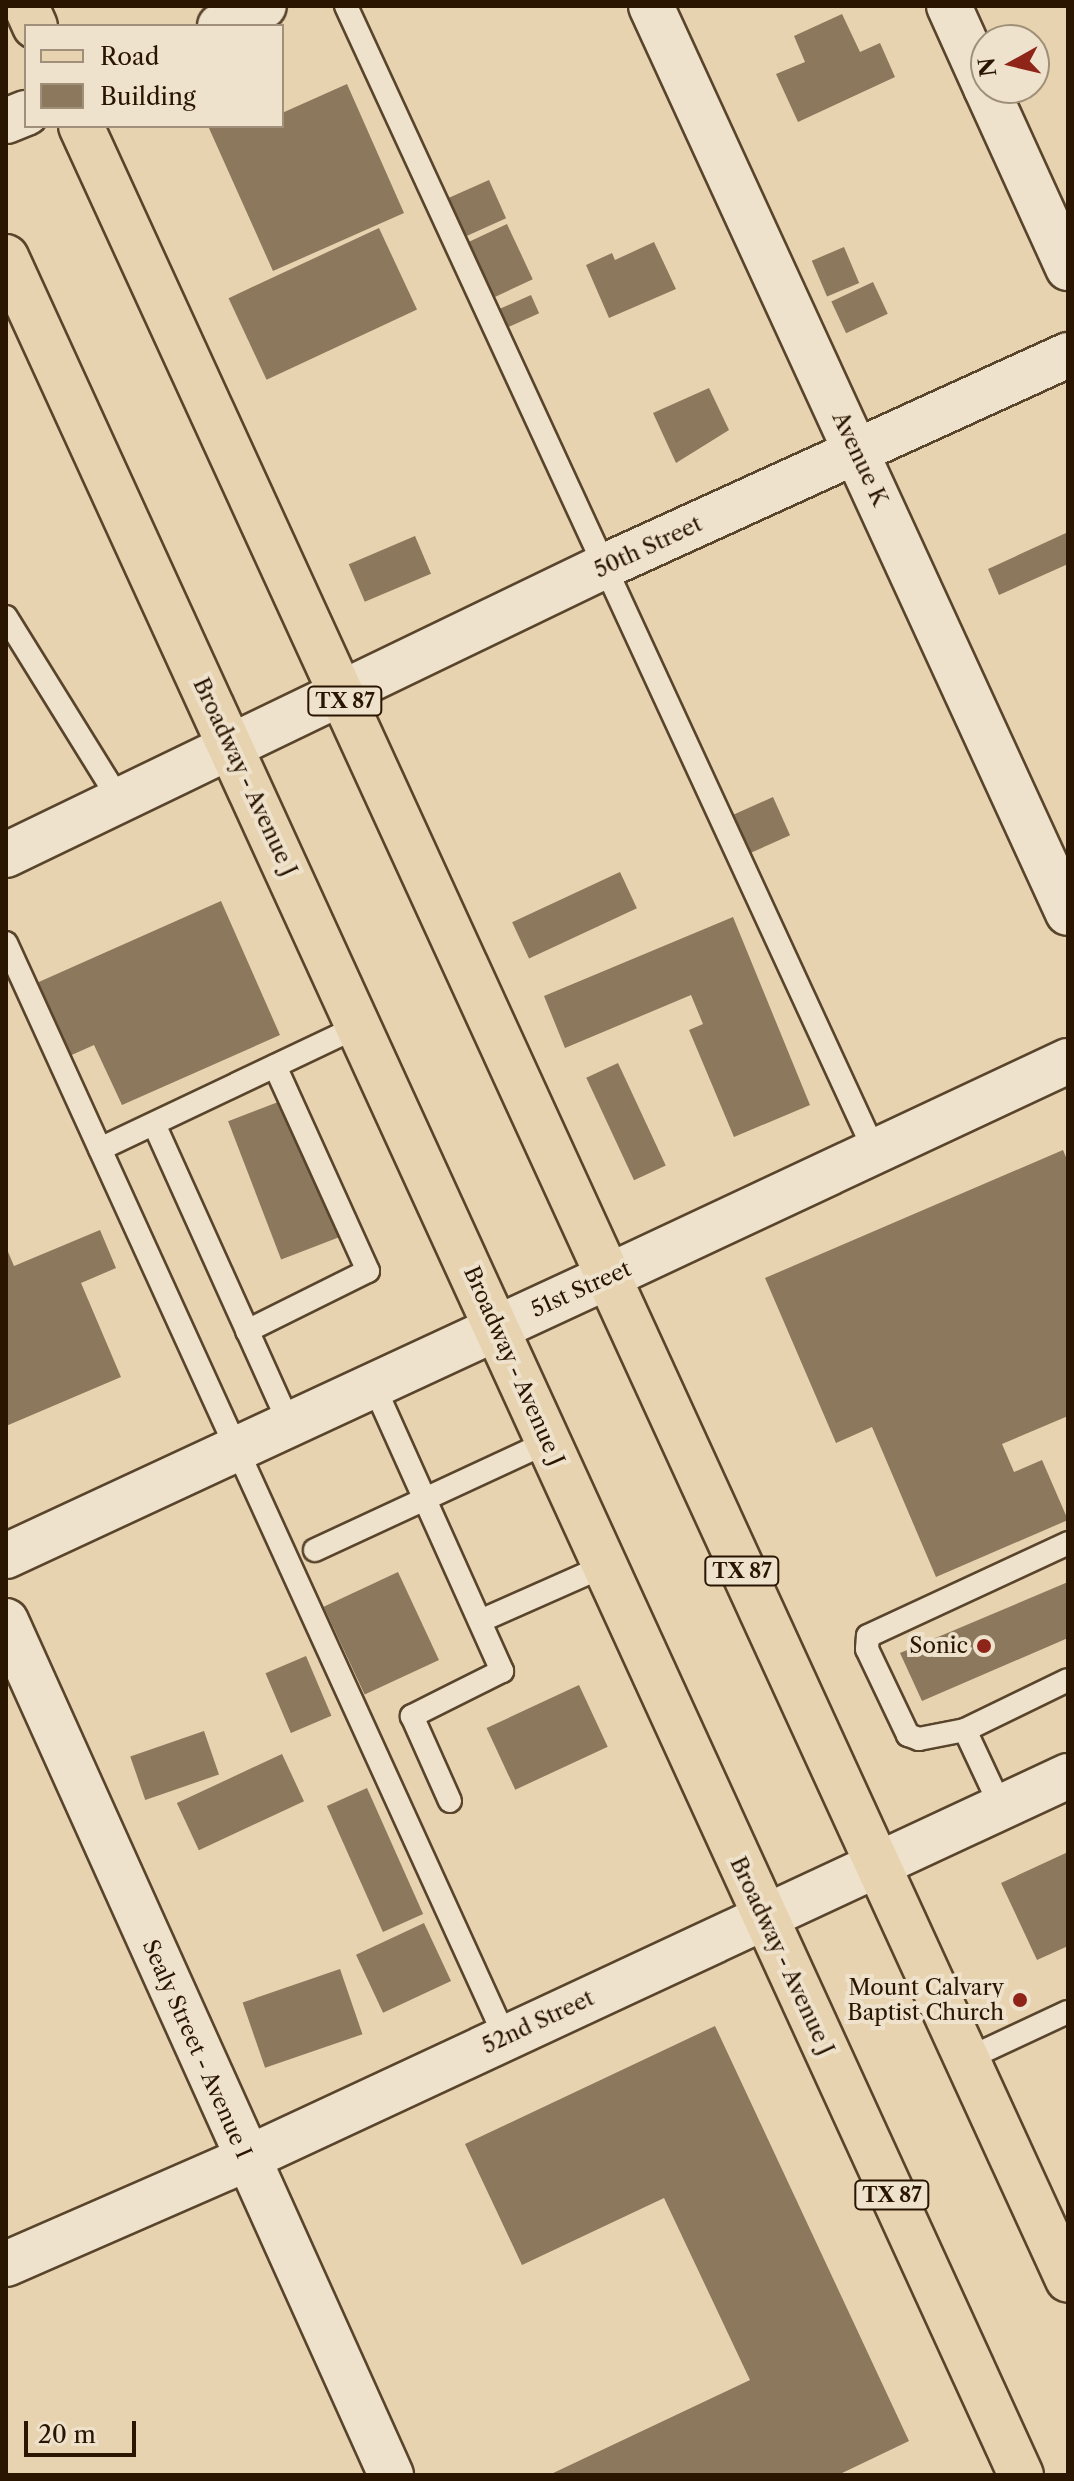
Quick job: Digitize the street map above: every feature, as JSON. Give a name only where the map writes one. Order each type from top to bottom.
[{"type":"main road","name":"TX 87","points":[[82,128],[1068,2280]]},
{"type":"main road","name":"Broadway - Avenue J","points":[[6,257],[1021,2475]]},
{"type":"street","points":[[224,24],[264,6]]},
{"type":"street","name":"Avenue K","points":[[651,6],[1068,913]]},
{"type":"street","points":[[949,6],[970,53]]},
{"type":"street","points":[[993,104],[1068,268]]},
{"type":"street","name":"50th Street","points":[[230,744],[605,566],[1068,355]]},
{"type":"street","points":[[6,855],[230,744]]},
{"type":"street","name":"51st Street","points":[[6,1556],[1068,1061]]},
{"type":"street","name":"Sealy Street - Avenue I","points":[[6,1621],[391,2475]]},
{"type":"street","name":"52nd Street","points":[[6,2264],[246,2159],[1068,1776]]},
{"type":"lane","points":[[346,6],[874,1150]]},
{"type":"lane","points":[[6,617],[119,799]]},
{"type":"lane","points":[[6,943],[505,2037]]},
{"type":"lane","points":[[100,1149],[359,1026]]},
{"type":"lane","points":[[247,1331],[368,1271],[275,1066]]},
{"type":"lane","points":[[154,1124],[289,1423]]},
{"type":"lane","points":[[373,1384],[502,1671],[412,1716],[450,1801]]},
{"type":"lane","points":[[315,1550],[548,1442]]},
{"type":"lane","points":[[1068,1543],[868,1636],[867,1649],[908,1735],[919,1739],[965,1730],[1068,1680]]},
{"type":"lane","points":[[480,1621],[604,1566]]},
{"type":"lane","points":[[965,1730],[1001,1807]]},
{"type":"lane","points":[[967,2059],[1068,2012]]},
{"type":"building","points":[[842,14],[860,52],[880,43],[895,77],[798,122],[776,74],[805,62],[794,36]]},
{"type":"building","points":[[347,84],[404,213],[273,271],[209,128],[284,128],[284,112]]},
{"type":"building","points":[[489,180],[506,218],[465,237],[448,198]]},
{"type":"building","points":[[507,224],[533,279],[494,297],[468,242]]},
{"type":"building","points":[[379,228],[417,310],[267,380],[229,298]]},
{"type":"building","points":[[654,242],[676,289],[609,318],[586,265],[612,253],[615,260]]},
{"type":"building","points":[[844,247],[859,283],[827,297],[812,261]]},
{"type":"building","points":[[873,282],[888,314],[846,333],[831,301]]},
{"type":"building","points":[[531,295],[539,313],[505,328],[497,310]]},
{"type":"building","points":[[709,388],[729,430],[676,463],[653,413]]},
{"type":"building","points":[[1066,533],[1068,564],[999,595],[988,569]]},
{"type":"building","points":[[415,536],[431,574],[365,602],[349,564]]},
{"type":"building","points":[[773,797],[790,835],[745,855],[728,817]]},
{"type":"building","points":[[620,872],[637,908],[529,959],[512,922]]},
{"type":"building","points":[[221,901],[280,1035],[122,1105],[94,1045],[65,1058],[32,985]]},
{"type":"building","points":[[733,917],[810,1105],[734,1137],[689,1030],[703,1024],[691,995],[565,1048],[544,996]]},
{"type":"building","points":[[618,1063],[666,1165],[634,1180],[586,1078]]},
{"type":"building","points":[[286,1099],[339,1237],[281,1259],[228,1121]]},
{"type":"building","points":[[1063,1150],[1068,1162],[1068,1416],[1002,1444],[1014,1472],[1042,1460],[1068,1520],[936,1577],[872,1427],[836,1443],[765,1278]]},
{"type":"building","points":[[100,1230],[116,1268],[81,1283],[121,1377],[6,1426],[6,1247],[14,1266]]},
{"type":"building","points":[[398,1572],[439,1660],[365,1695],[324,1607]]},
{"type":"building","name":"Sonic","points":[[1068,1582],[1068,1638],[922,1701],[900,1653]]},
{"type":"building","points":[[306,1656],[331,1716],[291,1733],[265,1673]]},
{"type":"building","points":[[579,1685],[608,1747],[515,1790],[487,1728]]},
{"type":"building","points":[[204,1731],[219,1774],[145,1800],[130,1756]]},
{"type":"building","points":[[282,1754],[304,1801],[199,1850],[177,1803]]},
{"type":"building","points":[[367,1788],[423,1914],[383,1932],[327,1806]]},
{"type":"building","points":[[1068,1852],[1068,1946],[1037,1960],[1001,1883]]},
{"type":"building","points":[[424,1923],[451,1981],[383,2013],[356,1955]]},
{"type":"building","points":[[340,1969],[362,2034],[265,2068],[243,2003]]},
{"type":"building","points":[[715,2026],[909,2441],[838,2475],[549,2475],[750,2380],[664,2198],[522,2265],[465,2144]]},
{"type":"place","name":"Sonic","points":[[984,1646]]},
{"type":"place","name":"Mount Calvary Baptist Church","points":[[1020,2000]]}]
